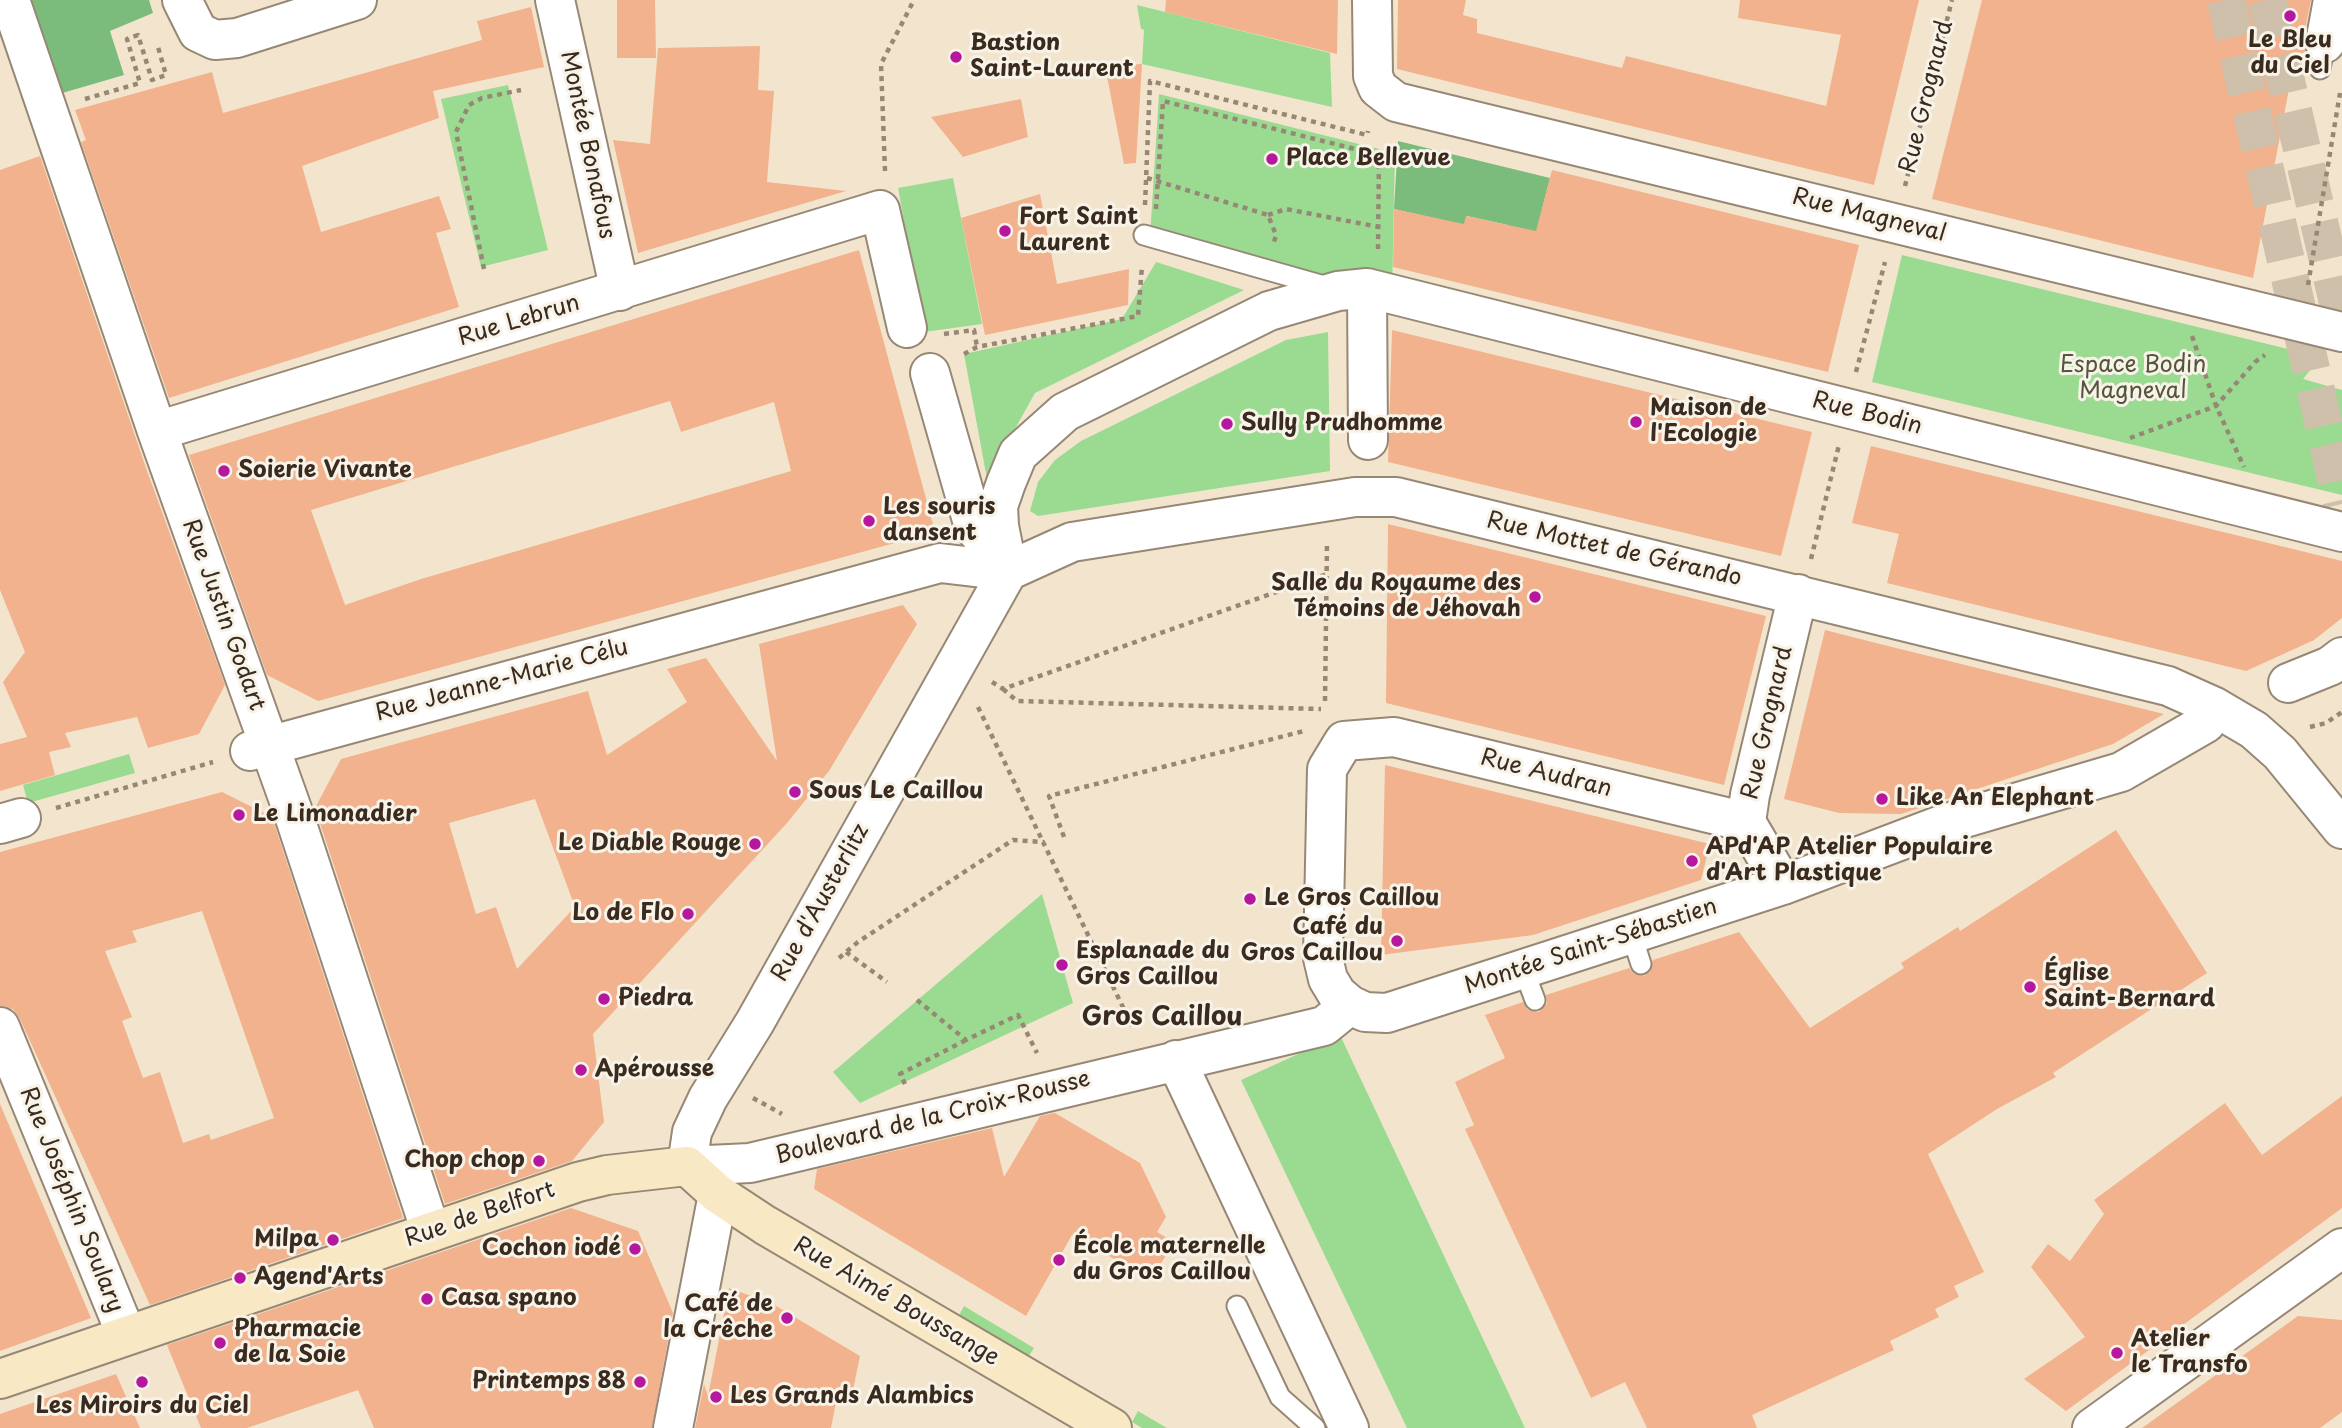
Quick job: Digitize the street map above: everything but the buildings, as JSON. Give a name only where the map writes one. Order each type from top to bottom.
[{"type":"street","name":"Rue Justin Godart","points":[[10,0],[157,431],[260,748],[431,1232]]},
{"type":"street","points":[[182,0],[187,16],[198,32],[215,40],[237,38],[357,0]]},
{"type":"street","name":"Montée Bonafous","points":[[555,0],[620,291]]},
{"type":"street","points":[[1372,0],[1373,76],[1386,97],[1383,112]]},
{"type":"street","points":[[2322,56],[2333,0]]},
{"type":"street","name":"Rue Magneval","points":[[1383,112],[2342,332]]},
{"type":"street","name":"Rue Lebrun","points":[[157,431],[880,210]]},
{"type":"street","points":[[880,210],[907,328]]},
{"type":"street","points":[[1008,571],[999,526],[999,506],[1006,483],[1018,454],[1065,412],[1269,311],[1369,282],[1368,440]]},
{"type":"street","name":"Rue Bodin","points":[[1369,282],[2342,533]]},
{"type":"street","points":[[930,373],[974,527],[1008,571]]},
{"type":"street","name":"Rue Mottet de Gérando","points":[[1008,571],[1072,542],[1377,496],[1396,497],[1804,578],[2168,686],[2215,707],[2254,730],[2280,753],[2342,829]]},
{"type":"street","name":"Rue Jeanne-Marie Célu","points":[[260,748],[940,563],[1008,571]]},
{"type":"street","name":"Rue d'Austerlitz","points":[[687,1166],[692,1132],[708,1098],[755,1022],[1008,571]]},
{"type":"street","name":"Rue Grognard","points":[[1783,885],[1746,822],[1750,795],[1804,578]]},
{"type":"street","points":[[2288,683],[2330,666],[2342,657]]},
{"type":"street","name":"Montée Saint-Sébastien","points":[[1350,1005],[1365,1012],[1387,1013],[1529,984],[1636,949],[1783,885],[1944,824],[2121,772],[2206,723],[2215,707]]},
{"type":"street","points":[[1328,726],[1323,958],[1328,979],[1337,994],[1350,1005]]},
{"type":"street","name":"Rue Audran","points":[[1328,726],[1394,737],[1746,822]]},
{"type":"street","name":"Boulevard de la Croix-Rousse","points":[[687,1166],[751,1163],[1324,1026],[1350,1005]]},
{"type":"street","name":"Rue Joséphin Soulary","points":[[0,1027],[126,1334]]},
{"type":"street","points":[[1164,1063],[1349,1428]]},
{"type":"street","name":"Rue Aimé Boussange","points":[[687,1166],[718,1194],[1112,1428]]},
{"type":"street","name":"Rue de Belfort","points":[[0,1379],[578,1182],[607,1175],[687,1166]]},
{"type":"street","points":[[673,1428],[718,1194]]},
{"type":"street","points":[[2092,1428],[2342,1248]]},
{"type":"lane","points":[[1150,227],[1369,282]]},
{"type":"lane","points":[[1237,1306],[1293,1428]]},
{"type":"lane","points":[[1280,1397],[1315,1428]]},
{"type":"path","points":[[880,210],[886,193],[881,64],[914,0]]},
{"type":"path","name":"Rue Grognard","points":[[1903,194],[1952,0]]},
{"type":"path","points":[[82,100],[140,83],[127,39],[138,36],[152,80],[166,75],[157,44]]},
{"type":"path","points":[[1150,227],[1147,178],[1150,81],[1367,135],[1383,112]]},
{"type":"path","points":[[484,269],[456,132],[470,105],[482,97],[521,90]]},
{"type":"path","points":[[930,373],[977,347],[1138,316],[1158,180],[1163,101],[1379,155],[1379,227],[1369,282]]},
{"type":"path","points":[[2306,294],[2338,101]]},
{"type":"path","points":[[1147,178],[1268,215],[1286,209],[1379,227]]},
{"type":"path","points":[[1268,215],[1276,235],[1270,253]]},
{"type":"path","points":[[1856,373],[1888,248]]},
{"type":"path","points":[[2189,327],[2216,406],[2246,473],[2248,510]]},
{"type":"path","points":[[975,334],[977,347]]},
{"type":"path","points":[[2117,443],[2216,406],[2255,362],[2276,349]]},
{"type":"path","points":[[1804,578],[1842,437]]},
{"type":"path","points":[[1325,701],[1328,538]]},
{"type":"path","points":[[1003,689],[1327,575]]},
{"type":"path","points":[[988,679],[1017,701],[1328,726]]},
{"type":"path","points":[[981,712],[1044,842],[1164,1063]]},
{"type":"path","points":[[2303,729],[2326,723],[2342,712]]},
{"type":"path","points":[[1064,837],[1049,796],[1328,726]]},
{"type":"path","points":[[10,821],[260,748]]},
{"type":"path","points":[[835,962],[1013,840],[1044,842]]},
{"type":"path","points":[[846,952],[887,982]]},
{"type":"path","points":[[917,1000],[966,1040]]},
{"type":"path","points":[[904,1083],[900,1074],[1018,1015],[1024,1026]]},
{"type":"path","points":[[752,1098],[782,1114]]},
{"type":"green space","points":[[27,0],[149,0],[153,13],[110,31],[124,75],[59,94]]},
{"type":"green space","points":[[1137,5],[1330,53],[1332,107],[1142,64],[1144,30],[1141,29]]},
{"type":"green space","points":[[508,85],[548,250],[481,267],[441,99]]},
{"type":"green space","points":[[1159,94],[1395,153],[1392,294],[1150,237]]},
{"type":"green space","points":[[1398,141],[1550,178],[1534,241],[1508,225],[1467,216],[1464,225],[1394,209]]},
{"type":"green space","points":[[953,178],[982,324],[924,332],[898,188]]},
{"type":"green space","name":"Espace Bodin Magneval","points":[[1902,255],[2321,357],[2303,379],[2342,390],[2342,495],[1872,382]]},
{"type":"green space","points":[[1156,262],[1244,290],[1035,393],[987,479],[964,354],[1122,319]]},
{"type":"green space","points":[[1328,332],[1330,471],[1038,516],[1030,511],[1038,482],[1055,460],[1081,441],[1286,340]]},
{"type":"green space","points":[[129,754],[135,773],[28,803],[23,785]]},
{"type":"green space","points":[[1042,894],[1073,1003],[860,1103],[833,1072]]},
{"type":"green space","points":[[1340,1035],[1525,1428],[1407,1428],[1241,1080]]},
{"type":"green space","points":[[964,1306],[1034,1348],[1027,1359],[958,1317]]},
{"type":"green space","points":[[1138,1411],[1167,1428],[1142,1428],[1132,1422]]},
{"type":"tunnel","points":[[2226,0],[2342,504]]},
{"type":"tunnel","points":[[2267,0],[2342,320]]},
{"type":"place","name":"Le Bleu du Ciel","points":[[2290,16]]},
{"type":"place","name":"Bastion Saint-Laurent","points":[[956,57]]},
{"type":"place","name":"Place Bellevue","points":[[1272,159]]},
{"type":"place","name":"Fort Saint Laurent","points":[[1005,231]]},
{"type":"place","name":"Maison de l'Ecologie","points":[[1636,422]]},
{"type":"place","name":"Sully Prudhomme","points":[[1227,424]]},
{"type":"place","name":"Soierie Vivante","points":[[224,471]]},
{"type":"place","name":"Les souris dansent","points":[[869,521]]},
{"type":"place","name":"Salle du Royaume des Témoins de Jéhovah","points":[[1535,597]]},
{"type":"place","name":"Sous Le Caillou","points":[[795,792]]},
{"type":"place","name":"Like An Elephant","points":[[1882,799]]},
{"type":"place","name":"Le Limonadier","points":[[239,815]]},
{"type":"place","name":"Le Diable Rouge","points":[[755,844]]},
{"type":"place","name":"APd'AP Atelier Populaire d'Art Plastique","points":[[1692,861]]},
{"type":"place","name":"Le Gros Caillou","points":[[1250,899]]},
{"type":"place","name":"Lo de Flo","points":[[688,914]]},
{"type":"place","name":"Café du Gros Caillou","points":[[1397,941]]},
{"type":"place","name":"Esplanade du Gros Caillou","points":[[1062,965]]},
{"type":"place","name":"Église Saint-Bernard","points":[[2030,987]]},
{"type":"place","name":"Piedra","points":[[604,999]]},
{"type":"place","name":"Apérousse","points":[[581,1070]]},
{"type":"place","name":"Chop chop","points":[[539,1161]]},
{"type":"place","name":"Milpa","points":[[333,1240]]},
{"type":"place","name":"Cochon iodé","points":[[635,1249]]},
{"type":"place","name":"École maternelle du Gros Caillou","points":[[1059,1260]]},
{"type":"place","name":"Agend'Arts","points":[[240,1278]]},
{"type":"place","name":"Casa spano","points":[[427,1299]]},
{"type":"place","name":"Café de la Crêche","points":[[787,1318]]},
{"type":"place","name":"Pharmacie de la Soie","points":[[220,1343]]},
{"type":"place","name":"Atelier le Transfo","points":[[2117,1353]]},
{"type":"place","name":"Les Miroirs du Ciel","points":[[142,1382]]},
{"type":"place","name":"Printemps 88","points":[[640,1382]]},
{"type":"place","name":"Les Grands Alambics","points":[[716,1397]]},
{"type":"district","name":"Gros Caillou","points":[[1162,1018]]}]
